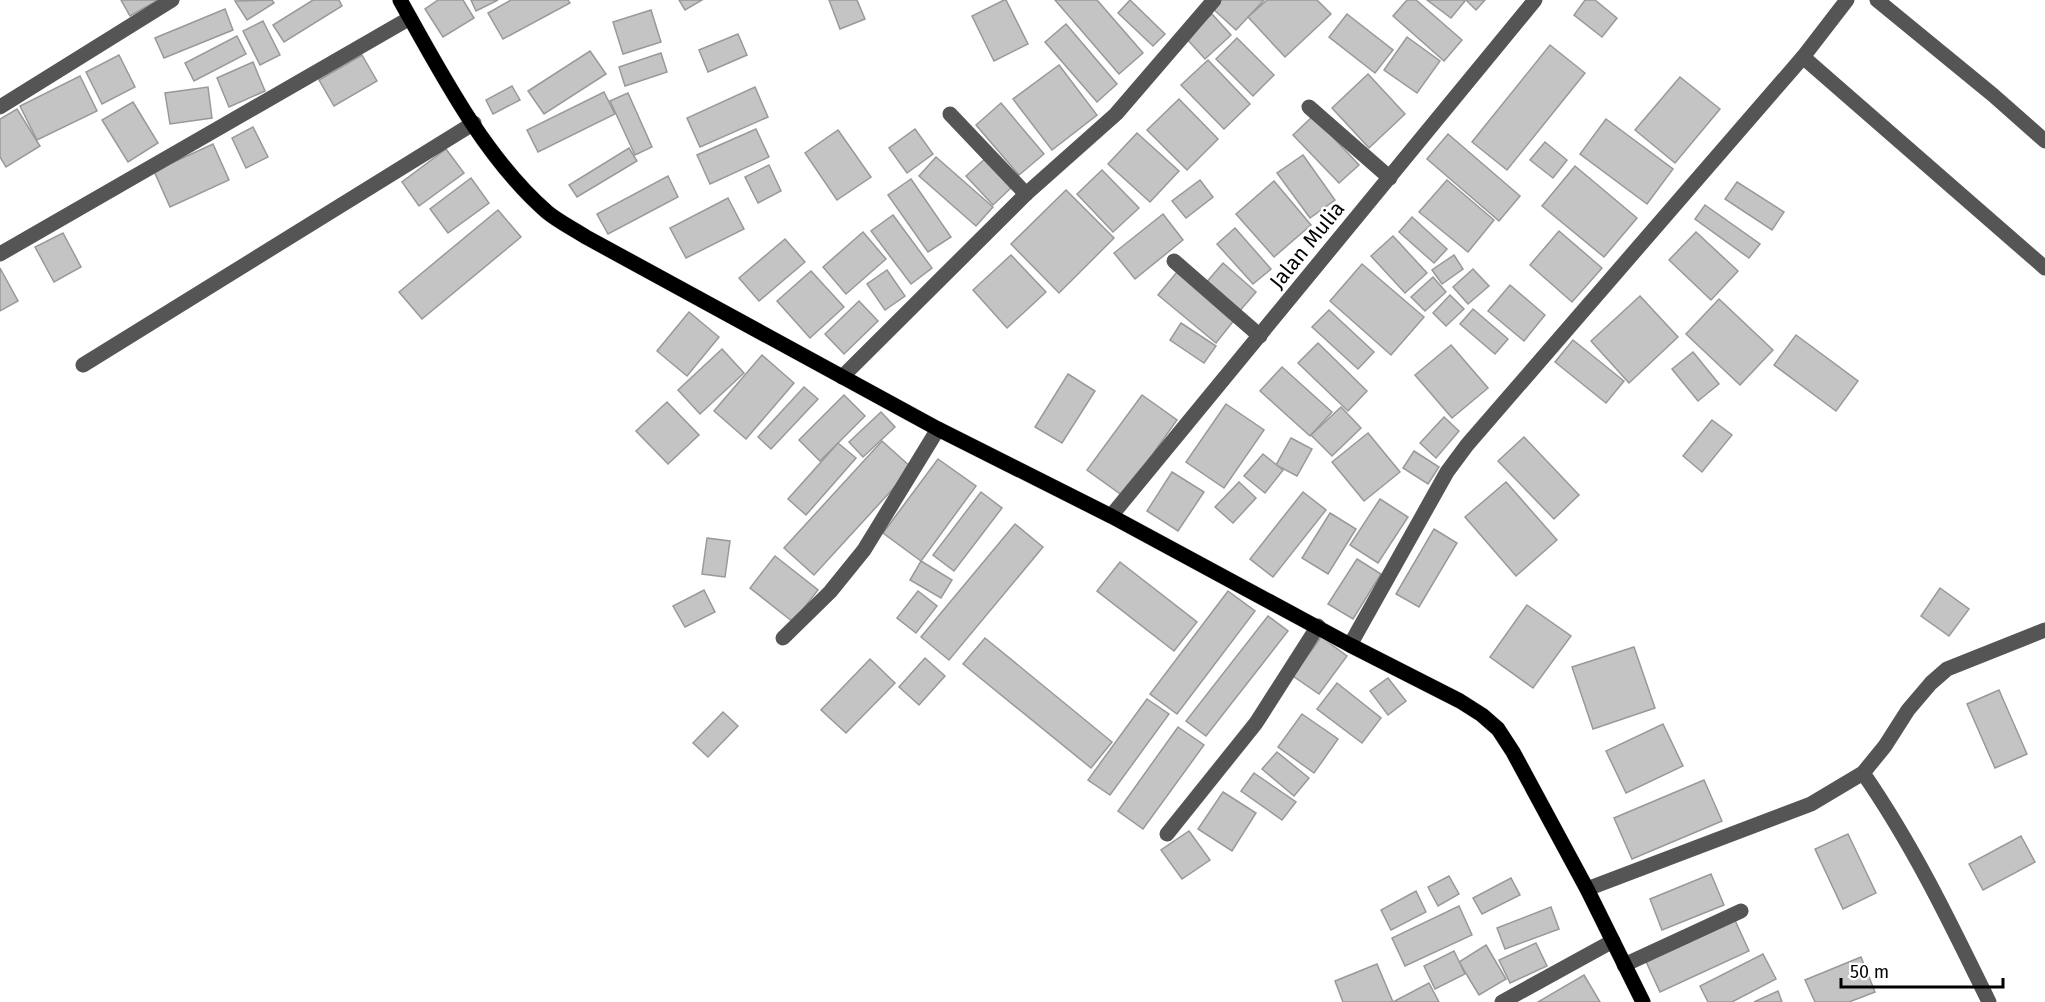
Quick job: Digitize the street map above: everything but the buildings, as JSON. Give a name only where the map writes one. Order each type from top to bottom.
[{"type":"main road","points":[[400,0],[446,82],[497,157],[548,213],[586,237],[938,429],[1111,516],[1350,645],[1460,701],[1482,715],[1498,729],[1513,752],[1587,889],[1643,1002]]},
{"type":"street","points":[[0,107],[172,0]]},
{"type":"street","name":"Jalan Mulia","points":[[1111,516],[1535,0]]},
{"type":"street","points":[[1350,645],[1447,472],[1467,445],[1803,57],[1847,0]]},
{"type":"street","points":[[1877,0],[1993,95],[2045,141]]},
{"type":"street","points":[[842,377],[1026,194],[1116,114],[1211,1]]},
{"type":"street","points":[[0,254],[410,18]]},
{"type":"street","points":[[1803,57],[2045,268]]},
{"type":"street","points":[[1309,107],[1390,178]]},
{"type":"street","points":[[950,114],[1026,194]]},
{"type":"street","points":[[83,365],[474,123]]},
{"type":"street","points":[[1174,261],[1260,336]]},
{"type":"street","points":[[783,638],[830,592],[864,550],[938,429]]},
{"type":"street","points":[[1167,834],[1256,723],[1318,626]]},
{"type":"street","points":[[1587,889],[1811,804],[1863,773],[1885,746],[1908,710],[1931,683],[1947,669],[2045,630]]},
{"type":"street","points":[[1863,773],[1894,819],[1953,927],[1989,1002]]},
{"type":"street","points":[[1624,965],[1741,911]]},
{"type":"street","points":[[1502,1002],[1613,941]]}]
